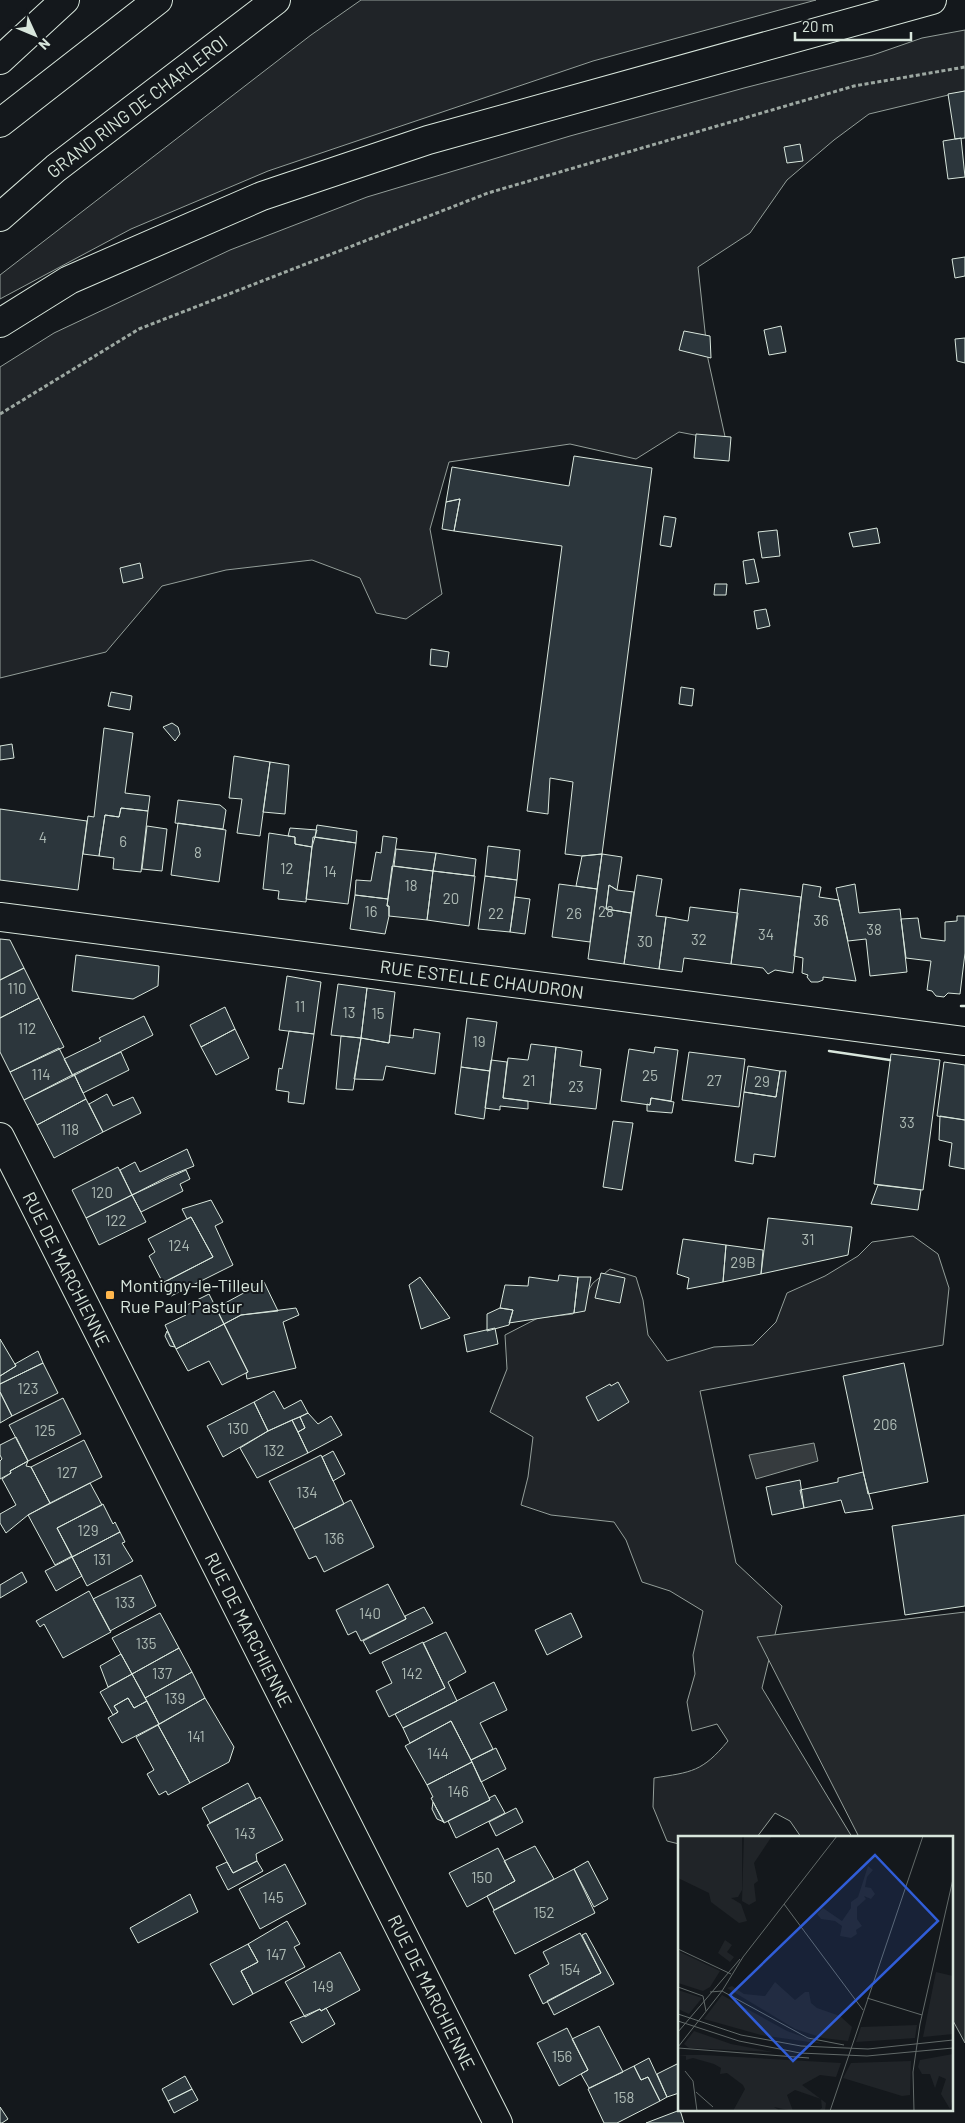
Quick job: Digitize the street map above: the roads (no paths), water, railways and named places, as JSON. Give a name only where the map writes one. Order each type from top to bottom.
[{"type":"main road","points":[[0,60],[65,0]]},
{"type":"main road","points":[[0,123],[158,0]]},
{"type":"main road","name":"GRAND RING DE CHARLEROI","points":[[0,216],[56,168],[276,0]]},
{"type":"main road","points":[[0,323],[69,280],[262,196],[428,140],[932,0]]},
{"type":"main road","name":"RUE ESTELLE CHAUDRON","points":[[0,917],[965,1041]]},
{"type":"main road","name":"RUE DE MARCHIENNE","points":[[0,1138],[498,2123]]},
{"type":"place","name":"Montigny-le-Tilleul Rue Paul Pastur","points":[[110,1295]]}]
